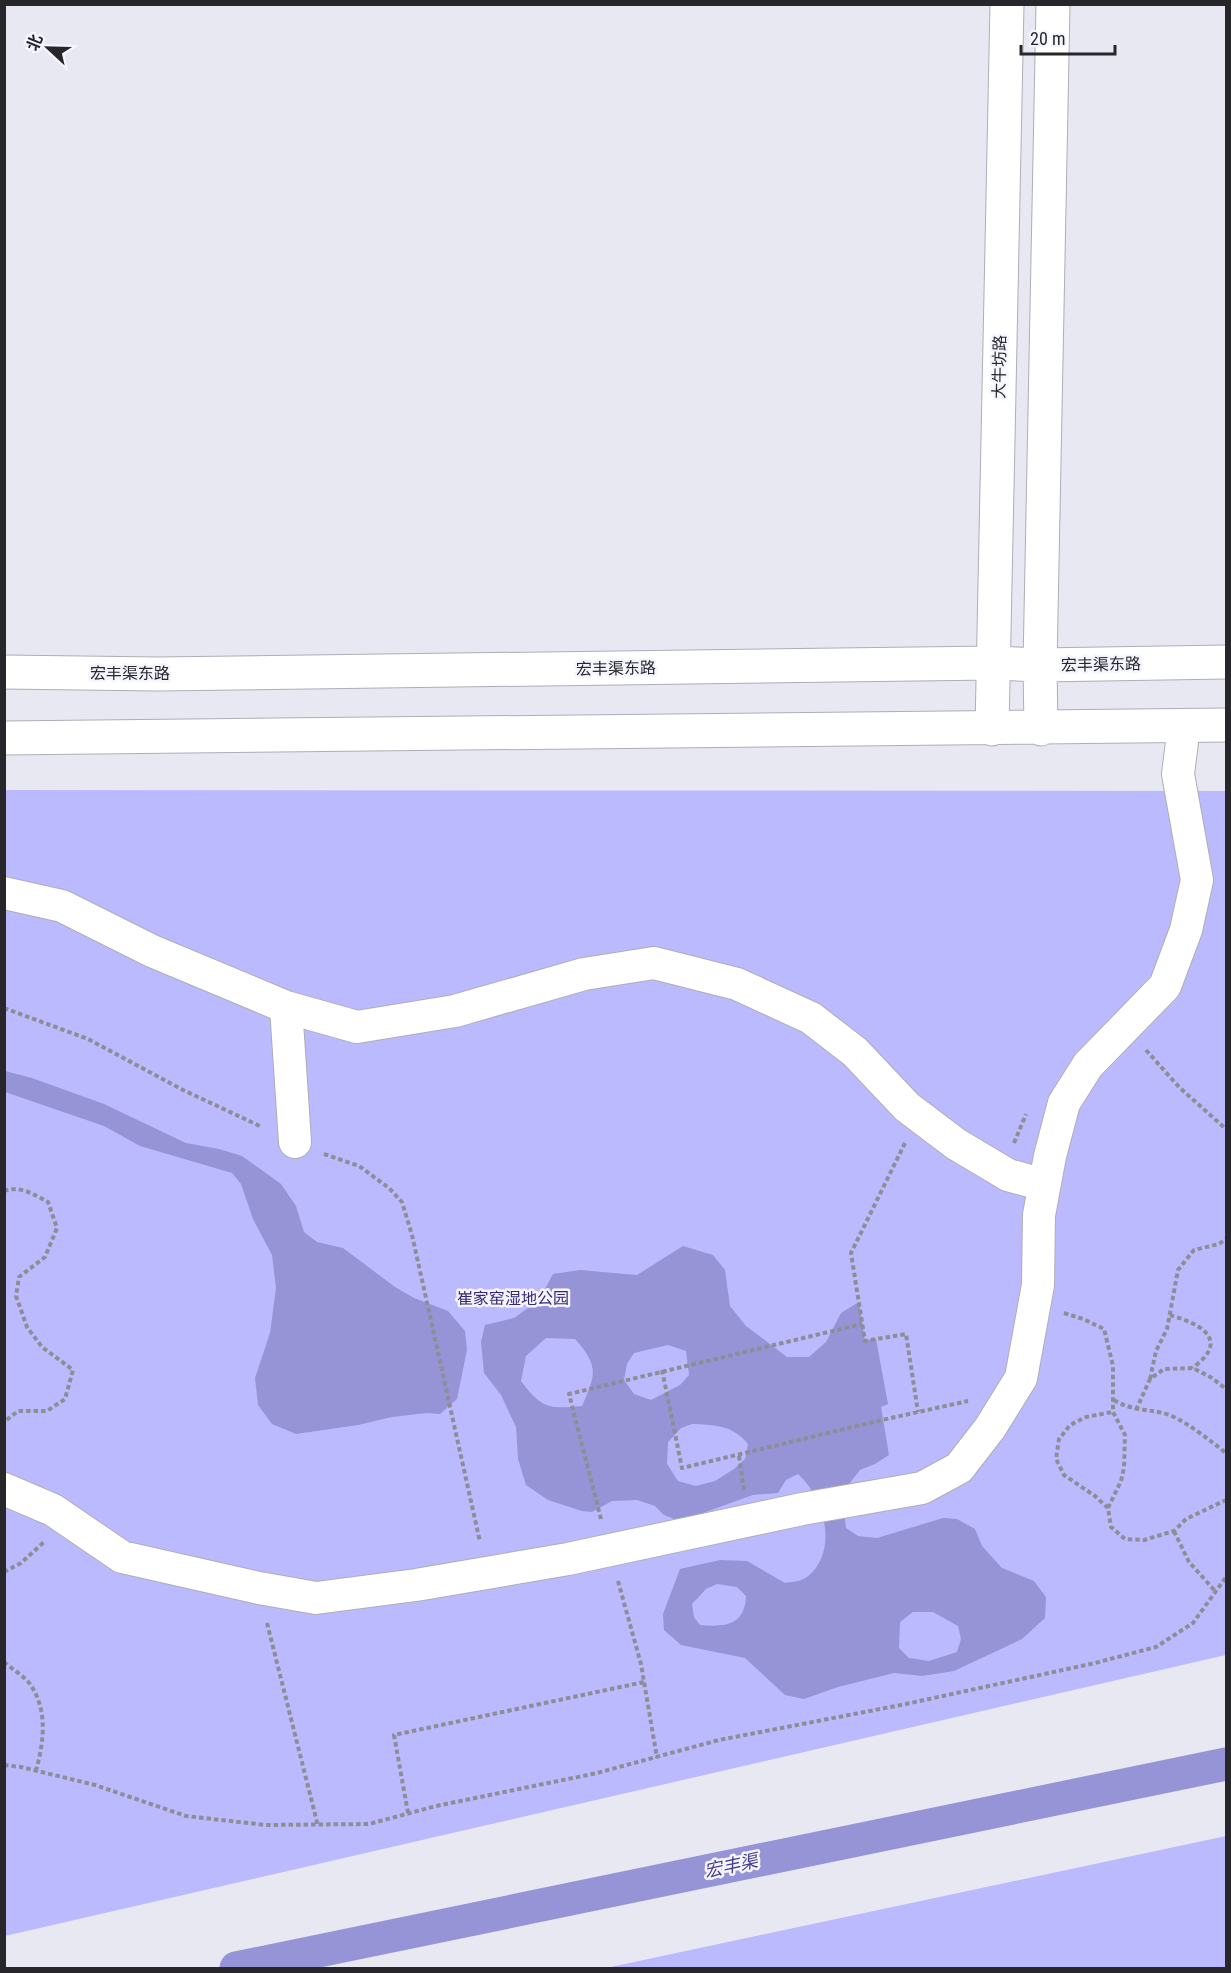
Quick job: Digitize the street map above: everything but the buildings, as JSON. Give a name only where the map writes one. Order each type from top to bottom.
[{"type":"main road","name":"大牛坊路","points":[[992,729],[1007,4]]},
{"type":"main road","points":[[1041,729],[1040,665],[1053,4]]},
{"type":"main road","name":"宏丰渠东路","points":[[4,672],[158,674],[1227,662]]},
{"type":"main road","points":[[4,738],[1041,729],[1227,725]]},
{"type":"street","points":[[4,1489],[53,1510],[123,1557],[259,1588],[315,1598],[487,1573],[922,1488],[959,1468],[990,1428],[1022,1378],[1038,1285],[1039,1215],[1064,1103],[1088,1065],[1165,986],[1186,930],[1197,880],[1178,774],[1184,726]]},
{"type":"street","points":[[4,892],[62,906],[152,951],[286,1007],[357,1027],[455,1011],[585,974],[654,963],[737,984],[811,1018],[855,1052],[907,1107],[956,1144],[1008,1175],[1044,1185]]},
{"type":"street","points":[[286,1007],[295,1142]]},
{"type":"path","points":[[4,1008],[88,1039],[183,1090],[295,1142],[360,1166],[389,1188],[402,1202],[412,1235],[487,1573]]},
{"type":"path","points":[[1126,1028],[1179,1087],[1227,1129]]},
{"type":"path","points":[[918,1412],[906,1334],[865,1341],[851,1253],[919,1116]]},
{"type":"path","points":[[4,1191],[10,1189],[30,1192],[48,1202],[57,1228],[45,1257],[19,1277],[16,1296],[27,1327],[42,1347],[73,1370],[65,1399],[47,1411],[18,1411],[4,1422]]},
{"type":"path","points":[[1136,1410],[1150,1379],[1156,1351],[1167,1329],[1178,1270],[1194,1251],[1219,1244],[1227,1239]]},
{"type":"path","points":[[1033,1312],[1059,1312],[1083,1319],[1104,1329],[1113,1366],[1113,1412],[1125,1435],[1124,1468],[1121,1481],[1108,1508],[1111,1527],[1125,1539],[1144,1540],[1174,1531],[1186,1519],[1227,1500]]},
{"type":"path","points":[[1170,1315],[1190,1321],[1207,1332],[1211,1341],[1208,1353],[1193,1368]]},
{"type":"path","points":[[657,1758],[641,1664],[568,1394],[862,1324]]},
{"type":"path","points":[[1150,1379],[1164,1369],[1193,1368],[1227,1389]]},
{"type":"path","points":[[662,1370],[682,1468],[882,1419],[973,1400]]},
{"type":"path","points":[[1114,1400],[1136,1410],[1164,1413],[1185,1422],[1227,1453]]},
{"type":"path","points":[[1108,1508],[1095,1496],[1064,1475],[1056,1459],[1059,1439],[1070,1425],[1086,1417],[1113,1412]]},
{"type":"path","points":[[4,1572],[21,1563],[42,1544],[63,1517]]},
{"type":"path","points":[[1174,1531],[1189,1562],[1216,1592]]},
{"type":"path","points":[[4,1766],[21,1767],[95,1785],[186,1816],[266,1825],[369,1824],[408,1813],[597,1773],[718,1740],[906,1704],[1095,1663],[1156,1647],[1193,1623],[1227,1577]]},
{"type":"path","points":[[259,1588],[318,1826]]},
{"type":"path","points":[[4,1662],[29,1683],[43,1711],[43,1745],[36,1771]]},
{"type":"path","points":[[408,1813],[394,1735],[644,1682]]},
{"type":"green space","name":"崔家窑湿地公园","points":[[4,790],[1226,791],[1226,1655],[5,1936]]},
{"type":"green space","points":[[1226,1836],[1226,1968],[606,1968]]},
{"type":"shaded area","points":[[5,1071],[32,1078],[104,1104],[186,1143],[242,1156],[281,1184],[296,1206],[304,1232],[317,1242],[343,1248],[395,1287],[414,1298],[448,1311],[465,1331],[467,1350],[457,1399],[440,1414],[427,1413],[392,1417],[358,1425],[296,1434],[272,1424],[258,1405],[255,1378],[270,1333],[276,1288],[272,1255],[253,1219],[241,1184],[232,1173],[140,1146],[104,1126],[5,1092]]},
{"type":"shaded area","points":[[683,1246],[713,1255],[725,1270],[730,1306],[746,1326],[787,1357],[809,1357],[826,1342],[841,1313],[859,1302],[865,1340],[876,1339],[888,1404],[881,1407],[889,1455],[860,1470],[842,1493],[846,1528],[858,1536],[877,1538],[943,1518],[957,1519],[975,1529],[982,1546],[1002,1568],[1034,1581],[1046,1597],[1045,1618],[1022,1639],[954,1671],[922,1676],[894,1673],[838,1687],[804,1699],[785,1695],[745,1658],[681,1645],[664,1630],[663,1614],[680,1569],[720,1560],[747,1561],[785,1583],[807,1577],[817,1566],[823,1554],[825,1525],[815,1497],[807,1484],[798,1474],[786,1480],[778,1493],[753,1495],[689,1518],[674,1519],[664,1515],[655,1506],[637,1500],[612,1501],[592,1512],[548,1500],[526,1485],[518,1459],[516,1427],[501,1395],[484,1373],[481,1342],[485,1325],[514,1318],[539,1300],[553,1274],[580,1270],[637,1275]],"holes":[[[546,1338],[575,1339],[588,1356],[593,1371],[582,1406],[554,1407],[535,1397],[521,1381],[526,1356]],[[668,1345],[686,1351],[689,1375],[680,1385],[651,1400],[634,1394],[624,1380],[627,1364],[634,1353]],[[692,1424],[715,1426],[736,1433],[748,1444],[745,1459],[715,1481],[696,1486],[678,1481],[667,1464],[668,1442],[681,1428]],[[717,1584],[737,1587],[746,1596],[742,1613],[737,1619],[725,1625],[700,1625],[694,1617],[692,1604],[706,1589]],[[913,1612],[933,1612],[958,1626],[961,1639],[957,1652],[929,1661],[909,1658],[899,1648],[900,1622]]]},
{"type":"waterway","name":"宏丰渠","points":[[236,1968],[1226,1764]]}]
